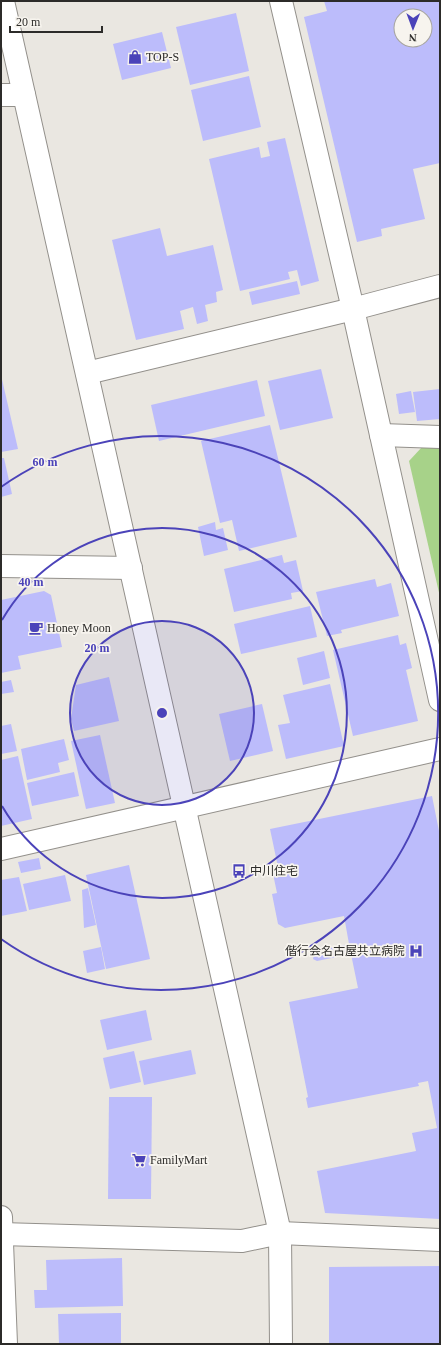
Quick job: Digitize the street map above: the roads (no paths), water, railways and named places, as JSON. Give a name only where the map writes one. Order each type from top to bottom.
[{"type":"street","points":[[3,1],[280,1233],[281,1344]]},
{"type":"street","points":[[281,1],[381,435],[440,700]]},
{"type":"street","points":[[1,95],[24,95]]},
{"type":"street","points":[[87,373],[352,309],[440,286]]},
{"type":"street","points":[[381,435],[440,437]]},
{"type":"street","points":[[1,566],[131,568]]},
{"type":"street","points":[[1,849],[440,749]]},
{"type":"street","points":[[6,1344],[1,1228],[242,1241],[280,1233],[440,1240]]},
{"type":"place","name":"TOP-S","points":[[135,57]]},
{"type":"place","name":"Honey Moon","points":[[36,628]]},
{"type":"place","name":"中川住宅","points":[[239,871]]},
{"type":"place","name":"偕行会名古屋共立病院","points":[[416,951]]},
{"type":"place","name":"FamilyMart","points":[[139,1160]]}]
